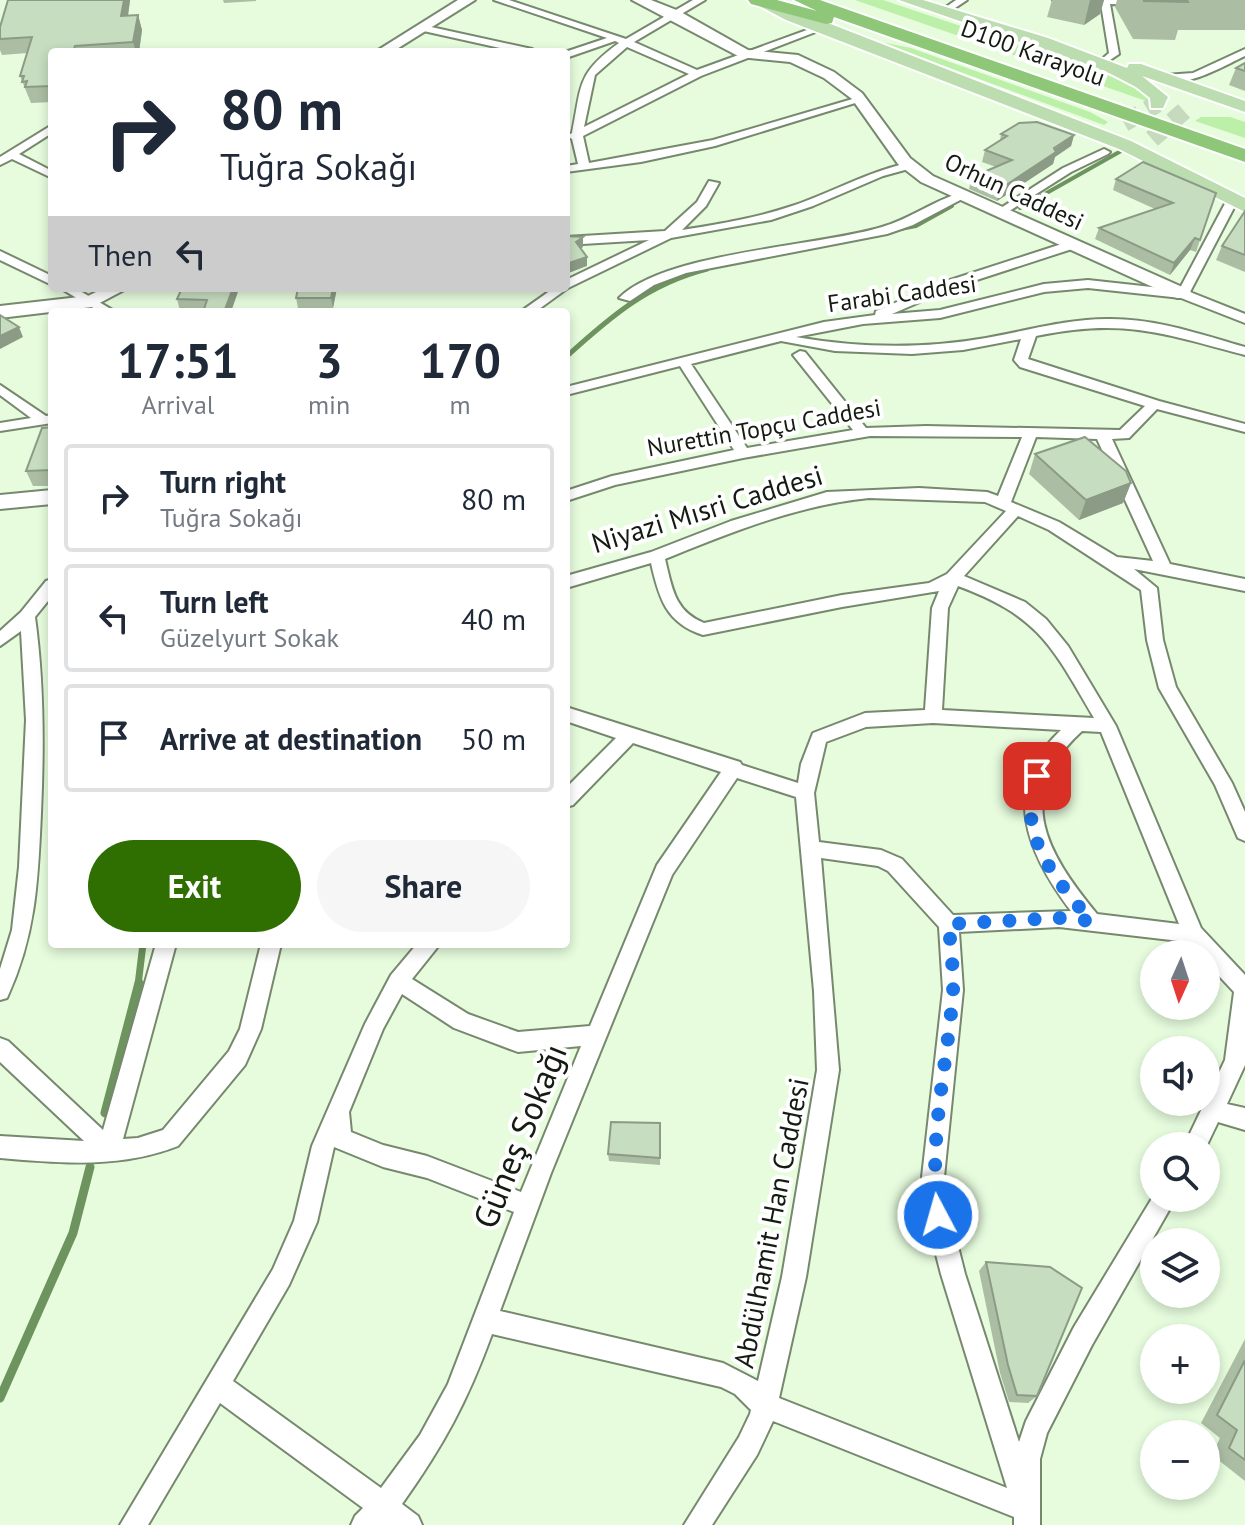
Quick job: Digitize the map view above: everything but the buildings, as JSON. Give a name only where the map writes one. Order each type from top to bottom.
[{"type":"highway","points":[[756,0],[970,58]]},
{"type":"highway","name":"D100 Karayolu","points":[[803,0],[1245,156]]},
{"type":"highway","name":"D100 Karayolu","points":[[847,0],[1245,142]]},
{"type":"main road","points":[[756,0],[1125,145],[1241,202]]},
{"type":"main road","points":[[756,0],[1087,123],[1102,127],[1124,123]]},
{"type":"main road","points":[[907,0],[990,28],[1165,78],[1245,107]]},
{"type":"main road","points":[[1114,65],[1154,91],[1159,97],[1157,104]]},
{"type":"main road","points":[[1114,65],[1174,93],[1185,107]]},
{"type":"main road","points":[[1152,139],[1151,148],[1157,156],[1241,202]]},
{"type":"street","points":[[389,48],[468,0]]},
{"type":"street","points":[[499,0],[616,38],[697,74]]},
{"type":"street","name":"Orhun Caddesi","points":[[639,0],[674,14],[740,52],[806,62],[840,82],[860,100],[908,166],[960,196],[1183,294]]},
{"type":"street","points":[[584,167],[572,136],[589,76],[599,64],[627,44],[700,0]]},
{"type":"street","points":[[949,14],[951,7],[962,0]]},
{"type":"street","points":[[1058,0],[1151,2]]},
{"type":"street","points":[[1105,1],[1114,65]]},
{"type":"street","points":[[422,28],[514,48]]},
{"type":"street","points":[[572,136],[697,74],[821,28]]},
{"type":"street","points":[[570,54],[616,38]]},
{"type":"street","points":[[383,48],[402,40]]},
{"type":"street","points":[[1165,78],[1195,76],[1245,52]]},
{"type":"street","points":[[570,169],[631,161],[720,142],[860,100]]},
{"type":"street","points":[[0,162],[48,131]]},
{"type":"street","points":[[999,213],[1067,170],[1104,152]]},
{"type":"street","points":[[12,155],[48,173]]},
{"type":"street","points":[[570,241],[661,237],[784,212],[858,180],[908,166]]},
{"type":"street","points":[[570,284],[689,221],[713,183]]},
{"type":"street","points":[[625,298],[650,282],[683,270],[883,231],[909,222],[960,196]]},
{"type":"street","points":[[1183,294],[1241,202]]},
{"type":"street","points":[[863,320],[948,285],[1071,245]]},
{"type":"street","points":[[0,255],[48,279]]},
{"type":"street","name":"Farabi Caddesi","points":[[570,390],[863,320],[940,314],[1066,285],[1107,284],[1183,294],[1245,319]]},
{"type":"street","points":[[74,292],[103,308]]},
{"type":"street","points":[[0,312],[92,301],[111,292]]},
{"type":"street","points":[[532,308],[556,292]]},
{"type":"street","points":[[782,338],[826,346],[954,347],[1088,324],[1125,323],[1164,328],[1245,351]]},
{"type":"street","points":[[1030,333],[1021,360],[1025,364],[1245,428]]},
{"type":"street","points":[[800,355],[863,434]]},
{"type":"street","points":[[684,363],[743,453]]},
{"type":"street","points":[[0,389],[47,419]]},
{"type":"street","name":"Nurettin Topçu Caddesi","points":[[570,495],[612,481],[743,453],[863,434],[926,430],[1124,435],[1154,404]]},
{"type":"street","points":[[0,427],[47,419]]},
{"type":"street","points":[[933,716],[940,608],[953,578],[1009,506],[1031,433]]},
{"type":"street","points":[[1103,436],[1164,568]]},
{"type":"street","name":"Niyazi Mısri Caddesi","points":[[570,576],[657,556],[736,525],[827,497],[869,493],[987,497],[1054,526],[1149,588],[1155,640],[1168,688],[1223,783],[1245,833]]},
{"type":"street","points":[[0,502],[48,497]]},
{"type":"street","points":[[657,556],[673,611],[683,623],[703,629],[842,601],[932,588],[953,578],[985,590],[1028,613],[1059,647],[1107,726],[1193,934],[1244,986],[1240,1064],[1220,1102]]},
{"type":"street","points":[[1113,562],[1164,568],[1245,585]]},
{"type":"street","points":[[0,640],[27,616],[48,590]]},
{"type":"street","points":[[0,991],[10,972],[25,924],[36,729],[36,687],[27,616]]},
{"type":"street","points":[[570,715],[734,767],[805,793]]},
{"type":"street","name":"Abdülhamit Han Caddesi","points":[[697,1525],[748,1446],[764,1405],[794,1277],[828,1070],[824,991],[805,793],[819,738],[865,720],[933,716],[1107,726]]},
{"type":"street","points":[[1078,725],[1050,753],[1037,776],[1032,800],[1032,825],[1056,875],[1091,921]]},
{"type":"street","points":[[570,796],[629,736]]},
{"type":"street","name":"Güneş Sokağı","points":[[364,1525],[385,1505],[429,1444],[458,1391],[528,1206],[664,871],[734,767]]},
{"type":"street","points":[[810,849],[881,858],[895,865],[949,924],[953,990],[933,1177],[938,1215],[953,1274],[1027,1517]]},
{"type":"street","points":[[949,924],[1059,918],[1193,934]]},
{"type":"street","points":[[109,1150],[165,948]]},
{"type":"street","points":[[0,1147],[70,1153],[138,1149],[170,1138],[237,1058],[250,1029],[270,948]]},
{"type":"street","points":[[133,1525],[281,1277],[305,1222],[323,1146],[338,1109],[398,981],[427,948]]},
{"type":"street","points":[[398,981],[461,1021],[518,1042],[597,1035]]},
{"type":"street","points":[[0,1048],[109,1150]]},
{"type":"street","points":[[338,1109],[341,1139],[383,1156],[427,1167],[528,1206]]},
{"type":"street","points":[[1220,1112],[1245,1119]]},
{"type":"street","points":[[1027,1517],[1027,1459],[1035,1430],[1083,1336],[1157,1212]]},
{"type":"street","points":[[486,1320],[723,1375],[744,1385],[764,1405],[1027,1517]]},
{"type":"street","points":[[218,1386],[409,1525]]},
{"type":"green space","points":[[855,0],[883,0],[1133,84],[1154,100],[1149,102]]},
{"type":"green space","points":[[876,41],[911,48],[1090,112],[1108,122],[1104,125]]},
{"type":"green space","points":[[1201,117],[1230,117],[1245,122],[1245,138],[1195,121]]},
{"type":"waterway","points":[[1020,208],[1121,151]]},
{"type":"waterway","points":[[895,230],[916,226],[952,206]]},
{"type":"waterway","points":[[570,353],[598,328],[648,293],[666,283],[707,269]]},
{"type":"waterway","points":[[138,985],[143,948]]},
{"type":"waterway","points":[[105,1113],[139,983]]},
{"type":"waterway","points":[[0,1398],[73,1233],[90,1167]]},
{"type":"tunnel","points":[[1124,123],[1157,104]]},
{"type":"tunnel","points":[[1152,139],[1184,111]]},
{"type":"route","points":[[938,1215],[933,1177],[953,990],[949,924],[1059,918],[1091,921],[1056,875],[1032,825],[1032,800],[1037,776]]}]
